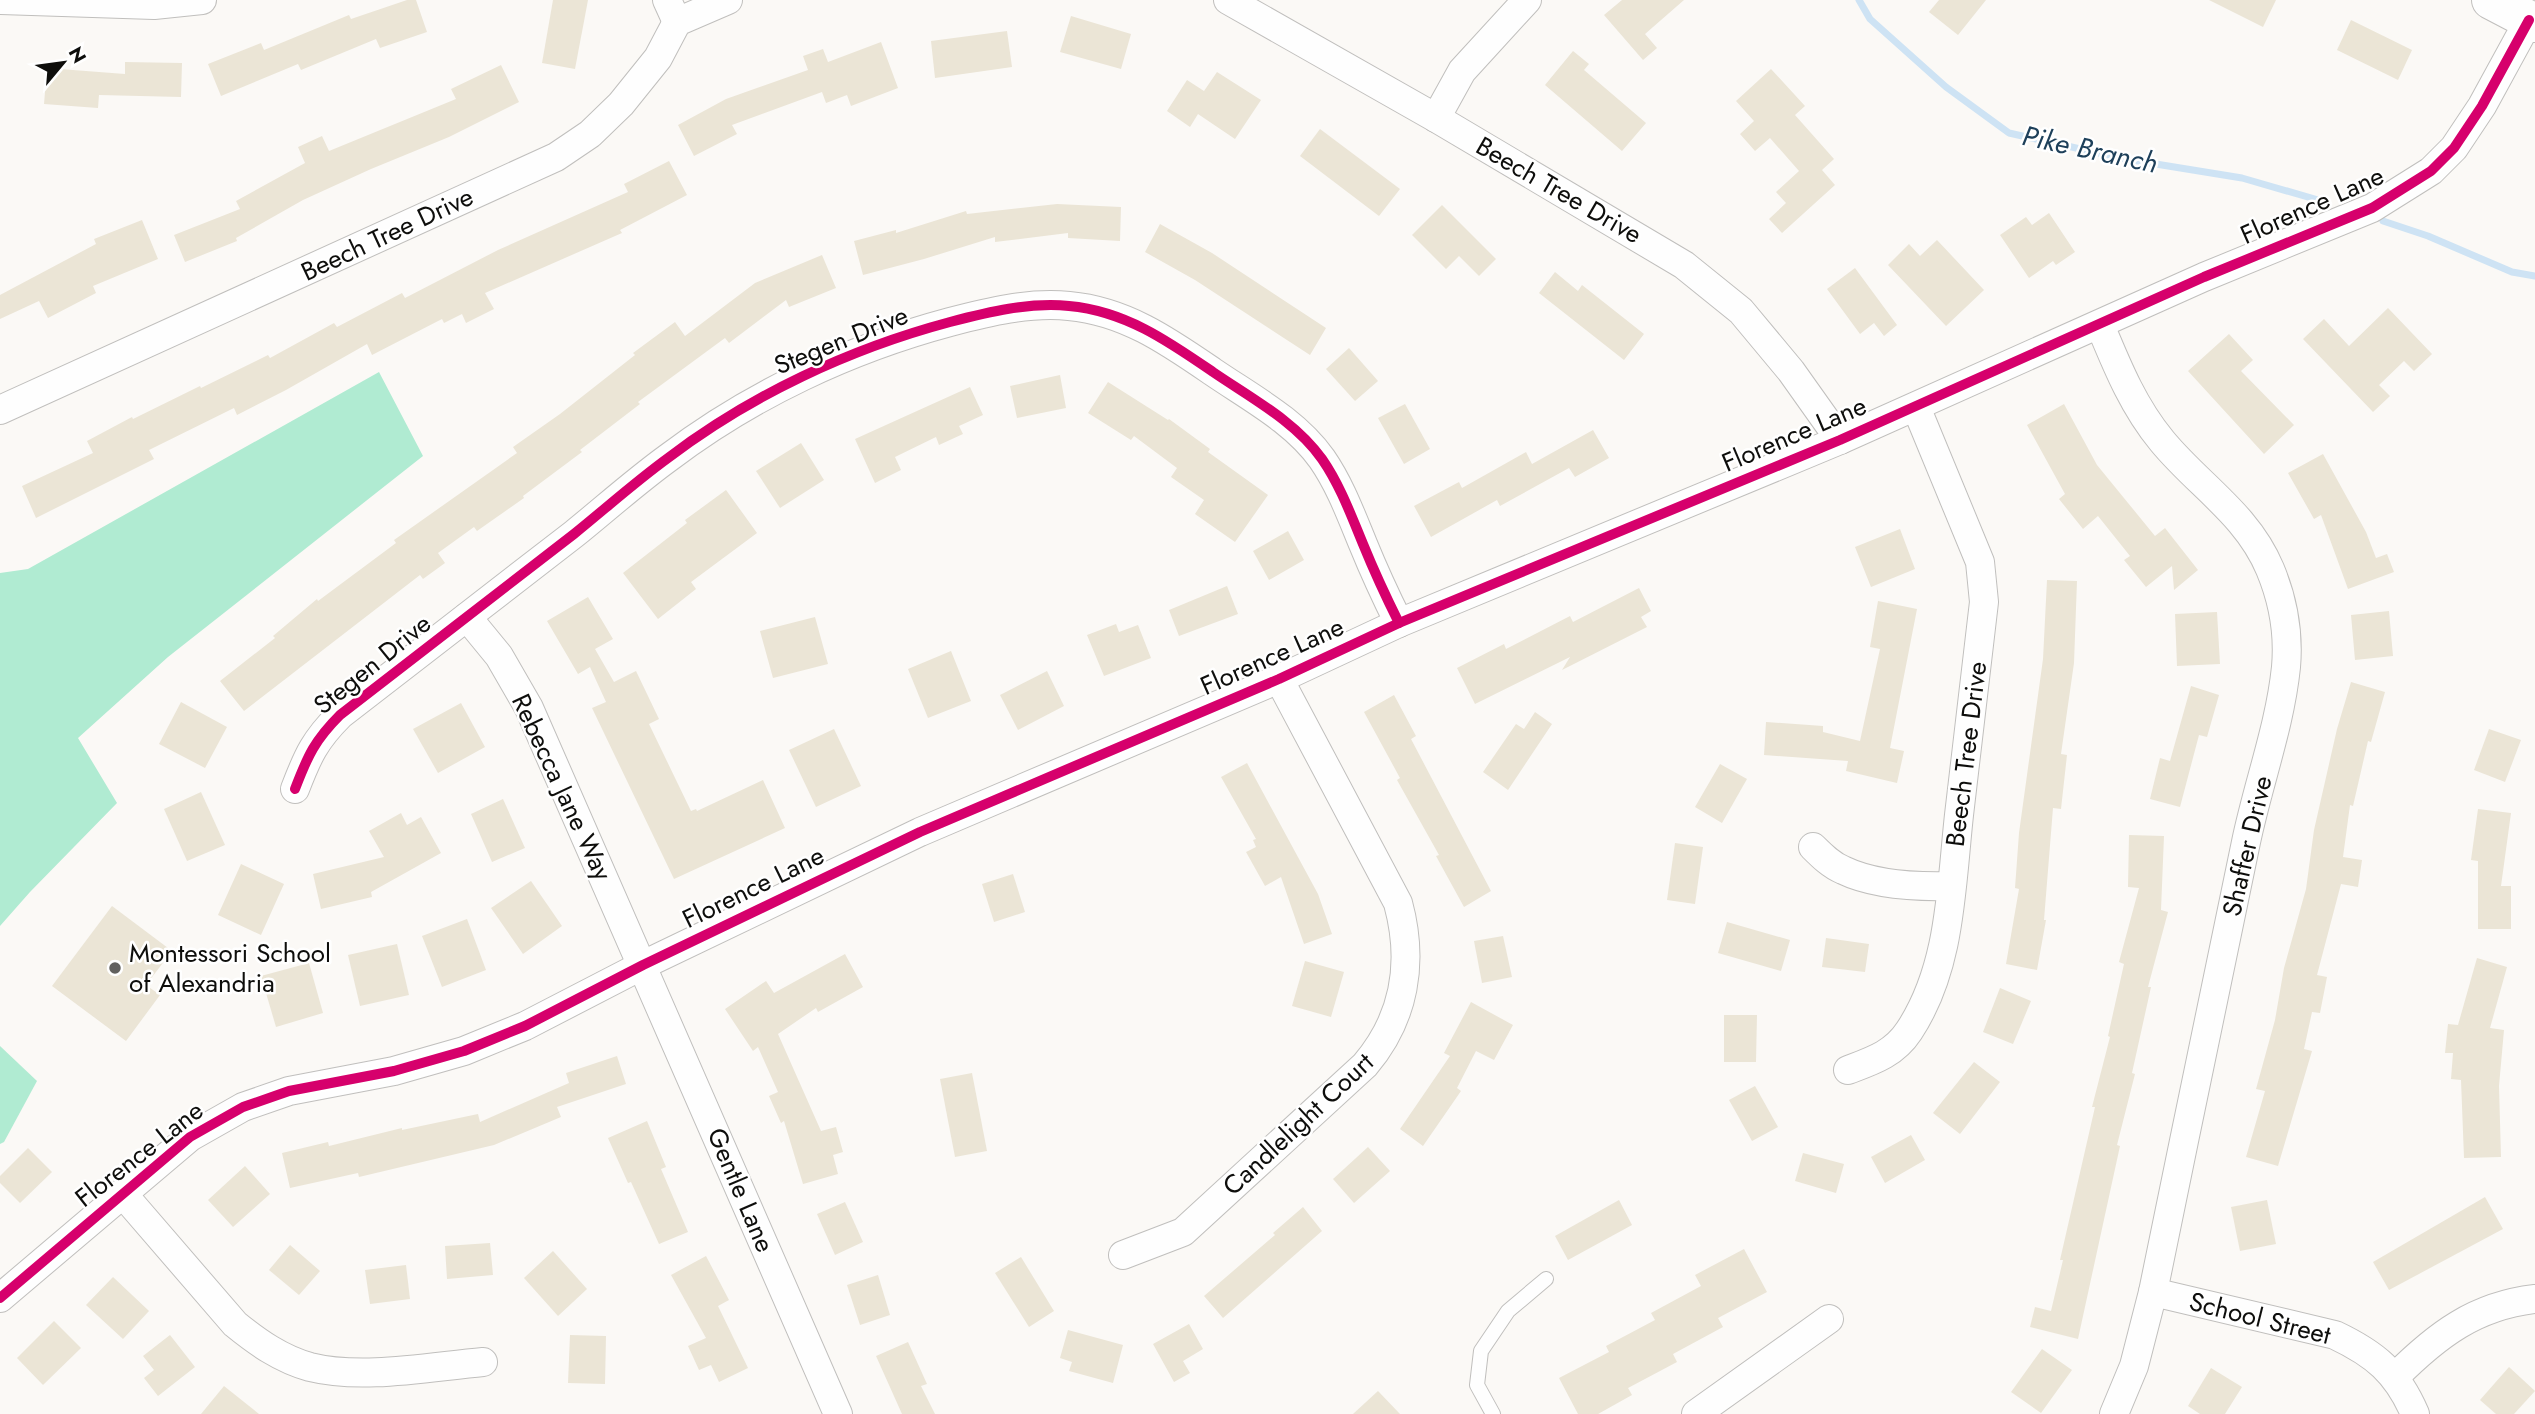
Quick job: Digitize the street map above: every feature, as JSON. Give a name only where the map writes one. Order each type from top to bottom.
[{"type":"street","points":[[1,0],[154,5],[202,0]]},
{"type":"street","name":"Beech Tree Drive","points":[[0,410],[556,157],[590,134],[621,104],[658,58],[672,11],[728,0]]},
{"type":"street","name":"Beech Tree Drive","points":[[1228,0],[1436,118],[1684,265],[1722,294],[1763,336],[1840,440]]},
{"type":"street","points":[[1436,118],[1462,71],[1527,0]]},
{"type":"street","name":"Florence Lane","points":[[0,1298],[190,1137],[243,1107],[289,1091],[394,1071],[464,1051],[525,1026],[643,965],[920,832],[1279,679],[1399,623],[1840,440],[2204,277],[2372,208],[2431,171],[2455,148],[2465,133],[2520,12]]},
{"type":"street","name":"Stegen Drive","points":[[295,789],[311,748],[340,715],[668,458],[713,427],[808,373],[885,342],[989,312],[1035,306],[1067,306],[1099,311],[1144,328],[1166,340],[1295,429],[1322,458],[1335,479],[1399,623]]},
{"type":"street","name":"Shaffer Drive","points":[[2100,325],[2123,382],[2146,420],[2180,462],[2234,512],[2256,542],[2270,568],[2282,601],[2287,638],[2282,692],[2247,838],[2153,1292],[2134,1366],[2114,1414]]},
{"type":"street","name":"Beech Tree Drive","points":[[1847,1070],[1883,1057],[1896,1046],[1908,1033],[1935,981],[1941,959],[1951,886],[1984,586],[1975,547],[1916,407]]},
{"type":"street","name":"Rebecca Jane Way","points":[[467,617],[499,656],[529,708],[643,965]]},
{"type":"street","name":"Candlelight Court","points":[[1123,1255],[1183,1232],[1365,1065],[1394,1023],[1404,988],[1407,952],[1404,924],[1398,903],[1279,679]]},
{"type":"street","points":[[1813,847],[1838,867],[1867,879],[1930,887],[1951,886]]},
{"type":"street","name":"Gentle Lane","points":[[643,965],[838,1414]]},
{"type":"street","points":[[122,1193],[235,1324],[257,1342],[281,1356],[307,1366],[335,1372],[483,1362]]},
{"type":"street","name":"School Street","points":[[2153,1292],[2335,1335],[2359,1347],[2395,1377],[2416,1414]]},
{"type":"street","points":[[2395,1377],[2447,1330],[2493,1308],[2535,1299]]},
{"type":"street","points":[[1696,1414],[1829,1319]]},
{"type":"lane","points":[[1493,1414],[1477,1385],[1481,1351],[1508,1311],[1546,1279]]},
{"type":"green space","points":[[379,372],[423,456],[168,657],[78,738],[117,803],[0,926],[0,573],[28,569]]},
{"type":"green space","points":[[0,1046],[37,1081],[4,1142],[0,1144]]},
{"type":"building","points":[[407,0],[416,0],[427,32],[380,48],[376,39],[301,70],[298,64],[221,96],[208,64],[261,43],[264,50],[349,15],[351,19]]},
{"type":"building","points":[[553,0],[588,0],[575,69],[542,63]]},
{"type":"building","points":[[1622,0],[1684,0],[1645,34],[1657,48],[1643,60],[1604,15]]},
{"type":"building","points":[[1939,0],[1986,0],[1958,35],[1929,12]]},
{"type":"building","points":[[2209,0],[2276,0],[2263,27]]},
{"type":"building","points":[[1071,16],[1131,34],[1121,69],[1060,52]]},
{"type":"building","points":[[2351,20],[2412,50],[2398,80],[2337,50]]},
{"type":"building","points":[[1007,31],[1012,67],[935,78],[931,41]]},
{"type":"building","points":[[881,42],[898,88],[851,106],[847,95],[826,103],[822,92],[732,125],[737,134],[694,156],[678,125],[726,99],[808,70],[803,56],[823,49],[828,62]]},
{"type":"building","points":[[1573,51],[1589,64],[1584,70],[1646,123],[1622,151],[1545,85]]},
{"type":"building","points":[[125,62],[182,63],[181,97],[99,95],[98,108],[44,104],[47,68],[125,74]]},
{"type":"building","points":[[501,65],[519,102],[449,137],[303,200],[236,238],[237,241],[185,262],[174,235],[240,209],[236,201],[305,163],[298,147],[322,136],[329,151],[456,99],[451,89]]},
{"type":"building","points":[[1771,69],[1805,106],[1795,115],[1834,159],[1822,170],[1835,185],[1782,233],[1769,219],[1786,203],[1776,192],[1799,171],[1770,138],[1755,151],[1740,134],[1754,121],[1736,101]]},
{"type":"building","points":[[1217,72],[1261,100],[1235,139],[1198,114],[1190,127],[1167,111],[1187,80],[1204,91]]},
{"type":"building","points":[[1320,129],[1400,189],[1379,216],[1300,156]]},
{"type":"building","points":[[669,161],[687,195],[620,230],[622,233],[485,293],[494,309],[466,323],[462,314],[444,323],[442,319],[372,355],[367,344],[237,415],[234,408],[149,450],[154,459],[36,518],[22,486],[93,453],[87,441],[132,417],[133,419],[200,386],[201,388],[268,355],[270,358],[334,323],[337,327],[402,293],[405,298],[498,250],[628,192],[624,184]]},
{"type":"building","points":[[1057,204],[1121,207],[1120,241],[1068,238],[1068,233],[995,242],[995,237],[863,275],[854,241],[896,230],[896,233],[966,211],[967,214]]},
{"type":"building","points":[[1442,205],[1496,259],[1479,276],[1459,256],[1446,269],[1412,235]]},
{"type":"building","points":[[2049,213],[2075,252],[2056,265],[2053,261],[2029,278],[2000,235],[2026,217],[2032,225]]},
{"type":"building","points":[[142,220],[158,259],[93,286],[96,293],[48,318],[39,301],[0,319],[0,295],[96,244],[94,239]]},
{"type":"building","points":[[1160,224],[1212,253],[1326,328],[1310,355],[1195,280],[1145,252]]},
{"type":"building","points":[[1937,240],[1984,290],[1946,326],[1888,265],[1909,244],[1920,256]]},
{"type":"building","points":[[822,255],[836,288],[789,307],[786,300],[729,343],[725,338],[638,402],[640,404],[523,496],[524,498],[477,531],[474,527],[438,553],[445,563],[423,579],[420,575],[244,711],[220,681],[275,638],[273,636],[317,599],[318,601],[396,543],[394,540],[517,453],[513,447],[560,414],[675,322],[685,336],[755,283]]},
{"type":"building","points":[[1855,268],[1897,325],[1884,336],[1874,323],[1860,334],[1827,289]]},
{"type":"building","points":[[1555,272],[1578,291],[1582,285],[1644,334],[1624,360],[1539,293]]},
{"type":"building","points":[[2388,308],[2432,354],[2414,371],[2404,361],[2379,385],[2390,396],[2373,412],[2303,339],[2324,319],[2349,346]]},
{"type":"building","points":[[2229,334],[2253,360],[2241,371],[2294,425],[2264,454],[2188,371]]},
{"type":"building","points":[[1349,348],[1378,381],[1355,401],[1326,369]]},
{"type":"building","points":[[1060,375],[1066,408],[1017,418],[1010,386]]},
{"type":"building","points":[[1108,382],[1169,419],[1210,449],[1208,452],[1268,495],[1235,542],[1195,514],[1204,500],[1171,477],[1177,468],[1134,436],[1131,440],[1088,413]]},
{"type":"building","points":[[970,387],[983,415],[959,426],[963,434],[939,445],[936,437],[895,457],[901,470],[875,483],[855,439]]},
{"type":"building","points":[[1405,404],[1430,449],[1404,464],[1378,418]]},
{"type":"building","points":[[2064,404],[2097,465],[2155,536],[2165,528],[2198,570],[2174,590],[2172,566],[2146,587],[2124,560],[2130,556],[2098,516],[2083,529],[2059,499],[2065,494],[2027,425]]},
{"type":"building","points":[[1593,430],[1609,458],[1575,477],[1569,468],[1500,506],[1497,500],[1431,537],[1414,506],[1459,482],[1462,488],[1526,452],[1532,464]]},
{"type":"building","points":[[801,443],[824,480],[780,508],[756,471]]},
{"type":"building","points":[[2323,454],[2366,532],[2376,558],[2387,554],[2394,572],[2348,589],[2321,515],[2314,519],[2288,473]]},
{"type":"building","points":[[726,490],[757,533],[691,582],[696,589],[658,619],[623,573],[687,523],[685,520]]},
{"type":"building","points":[[1900,529],[1915,569],[1871,587],[1855,547]]},
{"type":"building","points":[[1288,531],[1304,560],[1269,580],[1253,551]]},
{"type":"building","points":[[2047,580],[2077,581],[2074,663],[2061,754],[2067,755],[2061,809],[2053,808],[2046,920],[2037,970],[2006,964],[2019,889],[2015,888],[2019,833],[2043,659]]},
{"type":"building","points":[[1227,586],[1238,614],[1179,636],[1169,610]]},
{"type":"building","points":[[1639,588],[1651,611],[1641,617],[1647,627],[1562,670],[1570,657],[1475,704],[1457,668],[1504,644],[1506,649],[1570,616],[1573,622]]},
{"type":"building","points":[[588,597],[613,639],[595,649],[614,682],[636,671],[659,719],[649,724],[691,811],[697,811],[763,780],[785,828],[674,879],[592,708],[606,702],[590,667],[578,674],[547,621]]},
{"type":"building","points":[[1878,601],[1917,609],[1890,748],[1904,751],[1897,783],[1846,771],[1848,761],[1764,755],[1766,722],[1823,726],[1823,732],[1860,741],[1880,649],[1870,647]]},
{"type":"building","points":[[2389,611],[2393,656],[2355,660],[2351,615]]},
{"type":"building","points":[[2217,612],[2220,664],[2177,666],[2175,614]]},
{"type":"building","points":[[815,617],[828,664],[773,678],[760,631]]},
{"type":"building","points":[[1116,624],[1119,632],[1138,625],[1151,658],[1104,676],[1087,635]]},
{"type":"building","points":[[951,651],[971,701],[928,718],[908,669]]},
{"type":"building","points":[[1047,671],[1064,706],[1018,730],[1000,695]]},
{"type":"building","points":[[2351,682],[2385,692],[2371,742],[2368,741],[2353,806],[2350,805],[2343,857],[2362,860],[2358,887],[2341,884],[2317,975],[2327,977],[2320,1013],[2312,1012],[2304,1049],[2312,1051],[2278,1166],[2246,1157],[2265,1091],[2256,1089],[2275,1020],[2284,968],[2306,889],[2314,830],[2337,729]]},
{"type":"building","points":[[2191,686],[2219,695],[2207,737],[2199,735],[2180,807],[2150,799],[2160,758],[2170,761]]},
{"type":"building","points":[[1394,695],[1416,736],[1411,739],[1491,891],[1464,907],[1364,712]]},
{"type":"building","points":[[181,702],[227,727],[205,768],[159,744]]},
{"type":"building","points":[[461,703],[485,747],[438,773],[413,729]]},
{"type":"building","points":[[1535,712],[1552,724],[1508,790],[1483,772],[1516,724],[1524,729]]},
{"type":"building","points":[[834,729],[861,786],[816,807],[789,750]]},
{"type":"building","points":[[2489,729],[2521,740],[2505,782],[2474,770]]},
{"type":"building","points":[[1247,763],[1318,894],[1332,934],[1304,944],[1281,877],[1265,886],[1246,852],[1256,847],[1253,840],[1256,839],[1221,777]]},
{"type":"building","points":[[1720,764],[1747,779],[1722,823],[1695,807]]},
{"type":"building","points":[[201,792],[225,845],[187,861],[164,809]]},
{"type":"building","points":[[503,799],[525,848],[492,862],[471,814]]},
{"type":"building","points":[[2478,809],[2511,813],[2501,886],[2511,886],[2511,929],[2478,929],[2478,861],[2471,860]]},
{"type":"building","points":[[401,813],[407,825],[421,817],[441,853],[371,892],[372,897],[321,909],[313,874],[384,857],[369,831]]},
{"type":"building","points":[[2129,835],[2164,836],[2161,910],[2168,912],[2148,987],[2151,987],[2132,1073],[2135,1074],[2117,1145],[2120,1146],[2078,1339],[2030,1327],[2035,1307],[2051,1311],[2095,1107],[2092,1107],[2110,1037],[2108,1036],[2124,964],[2119,962],[2139,888],[2128,887]]},
{"type":"building","points":[[1675,843],[1703,847],[1695,904],[1667,900]]},
{"type":"building","points":[[241,864],[284,884],[261,935],[218,915]]},
{"type":"building","points":[[1013,874],[1025,912],[994,922],[982,884]]},
{"type":"building","points":[[531,881],[562,926],[523,954],[491,908]]},
{"type":"building","points":[[112,906],[172,951],[146,985],[160,995],[126,1041],[52,986]]},
{"type":"building","points":[[467,919],[486,970],[442,987],[422,936]]},
{"type":"building","points":[[1727,922],[1790,940],[1781,971],[1718,953]]},
{"type":"building","points":[[1503,936],[1512,977],[1482,983],[1474,941]]},
{"type":"building","points":[[1826,938],[1869,944],[1865,972],[1822,967]]},
{"type":"building","points":[[397,944],[409,995],[360,1006],[348,955]]},
{"type":"building","points":[[845,954],[863,987],[818,1012],[816,1008],[778,1034],[821,1131],[836,1127],[843,1152],[833,1155],[838,1174],[803,1184],[784,1121],[781,1123],[769,1096],[778,1092],[758,1047],[753,1051],[725,1009],[766,981],[774,993]]},
{"type":"building","points":[[2477,958],[2507,967],[2490,1028],[2504,1030],[2499,1086],[2501,1157],[2464,1158],[2461,1080],[2451,1079],[2453,1053],[2445,1053],[2448,1024],[2458,1025]]},
{"type":"building","points":[[1305,961],[1344,972],[1331,1017],[1292,1006]]},
{"type":"building","points":[[309,963],[323,1013],[276,1027],[261,976]]},
{"type":"building","points":[[2000,988],[2031,1001],[2013,1044],[1983,1032]]},
{"type":"building","points":[[1471,1002],[1513,1025],[1494,1060],[1476,1051],[1457,1088],[1461,1091],[1423,1146],[1400,1129],[1450,1056],[1444,1053]]},
{"type":"building","points":[[1724,1015],[1757,1015],[1756,1062],[1724,1062]]},
{"type":"building","points":[[617,1056],[626,1084],[557,1107],[561,1117],[494,1145],[359,1177],[358,1173],[290,1188],[282,1153],[328,1142],[329,1146],[402,1128],[478,1114],[480,1122],[569,1083],[566,1073]]},
{"type":"building","points":[[1974,1062],[2000,1082],[1960,1134],[1933,1113]]},
{"type":"building","points":[[972,1073],[987,1151],[955,1157],[940,1079]]},
{"type":"building","points":[[1755,1086],[1778,1127],[1752,1141],[1729,1100]]},
{"type":"building","points":[[647,1121],[666,1167],[661,1169],[688,1232],[659,1244],[608,1138]]},
{"type":"building","points":[[1911,1135],[1925,1160],[1885,1183],[1871,1157]]},
{"type":"building","points":[[1368,1147],[1390,1171],[1354,1203],[1333,1179]]},
{"type":"building","points":[[28,1148],[52,1172],[20,1203],[0,1183],[0,1176]]},
{"type":"building","points":[[1803,1153],[1844,1164],[1836,1193],[1795,1181]]},
{"type":"building","points":[[245,1166],[270,1194],[233,1227],[208,1200]]},
{"type":"building","points":[[2485,1197],[2503,1229],[2389,1290],[2373,1262]]},
{"type":"building","points":[[1619,1200],[1632,1225],[1568,1260],[1555,1236]]},
{"type":"building","points":[[2267,1200],[2276,1244],[2240,1251],[2231,1207]]},
{"type":"building","points":[[845,1202],[863,1242],[835,1255],[817,1214]]},
{"type":"building","points":[[1303,1207],[1322,1231],[1223,1318],[1204,1296],[1275,1235],[1273,1233]]},
{"type":"building","points":[[490,1243],[493,1275],[447,1279],[445,1246]]},
{"type":"building","points":[[290,1245],[320,1271],[299,1295],[269,1270]]},
{"type":"building","points":[[1744,1249],[1767,1292],[1718,1318],[1723,1327],[1673,1354],[1677,1362],[1628,1388],[1632,1395],[1598,1414],[1578,1414],[1559,1378],[1609,1352],[1606,1346],[1655,1320],[1651,1313],[1701,1286],[1695,1275]]},
{"type":"building","points":[[553,1251],[587,1289],[558,1316],[524,1278]]},
{"type":"building","points":[[706,1256],[729,1300],[718,1306],[748,1368],[719,1382],[711,1365],[699,1370],[688,1346],[706,1338],[671,1275]]},
{"type":"building","points":[[1021,1257],[1054,1311],[1029,1327],[995,1273]]},
{"type":"building","points":[[406,1265],[410,1299],[370,1304],[365,1270]]},
{"type":"building","points":[[878,1275],[890,1315],[860,1325],[847,1285]]},
{"type":"building","points":[[113,1277],[149,1311],[123,1339],[86,1305]]},
{"type":"building","points":[[54,1321],[81,1348],[43,1385],[17,1358]]},
{"type":"building","points":[[1189,1324],[1203,1349],[1183,1361],[1190,1373],[1174,1382],[1153,1344]]},
{"type":"building","points":[[1068,1330],[1123,1345],[1113,1383],[1069,1371],[1072,1362],[1060,1358]]},
{"type":"building","points":[[170,1335],[195,1367],[158,1396],[144,1378],[154,1370],[143,1356]]},
{"type":"building","points":[[570,1335],[606,1336],[605,1384],[568,1383]]},
{"type":"building","points":[[908,1342],[927,1384],[921,1386],[935,1414],[902,1414],[876,1356]]},
{"type":"building","points":[[2042,1349],[2072,1370],[2041,1413],[2011,1392]]},
{"type":"building","points":[[2509,1367],[2535,1391],[2514,1414],[2496,1414],[2480,1400]]},
{"type":"building","points":[[2211,1368],[2242,1387],[2225,1414],[2200,1414],[2188,1406]]},
{"type":"building","points":[[224,1386],[259,1414],[201,1414]]},
{"type":"building","points":[[1378,1391],[1400,1414],[1353,1414]]},
{"type":"waterway","name":"Pike Branch","points":[[1859,0],[1870,19],[1946,87],[2009,133],[2125,159],[2242,178],[2325,202]]},
{"type":"waterway","name":"Pike Branch","points":[[2383,221],[2428,236],[2512,272],[2535,276]]},
{"type":"cycle path","points":[[0,1298],[190,1137],[243,1107],[289,1091],[394,1071],[464,1051],[525,1026],[643,965],[920,832],[1279,679],[1399,623],[1840,440],[2204,277],[2372,208],[2431,171],[2454,148],[2482,106],[2529,20]]},
{"type":"cycle path","points":[[295,789],[313,749],[340,715],[700,435],[767,394],[838,360],[912,333],[1009,309],[1039,305],[1069,306],[1109,314],[1127,321],[1179,349],[1286,422],[1311,445],[1334,479],[1399,623]]},
{"type":"place","name":"Montessori School of Alexandria","points":[[115,968]]}]
